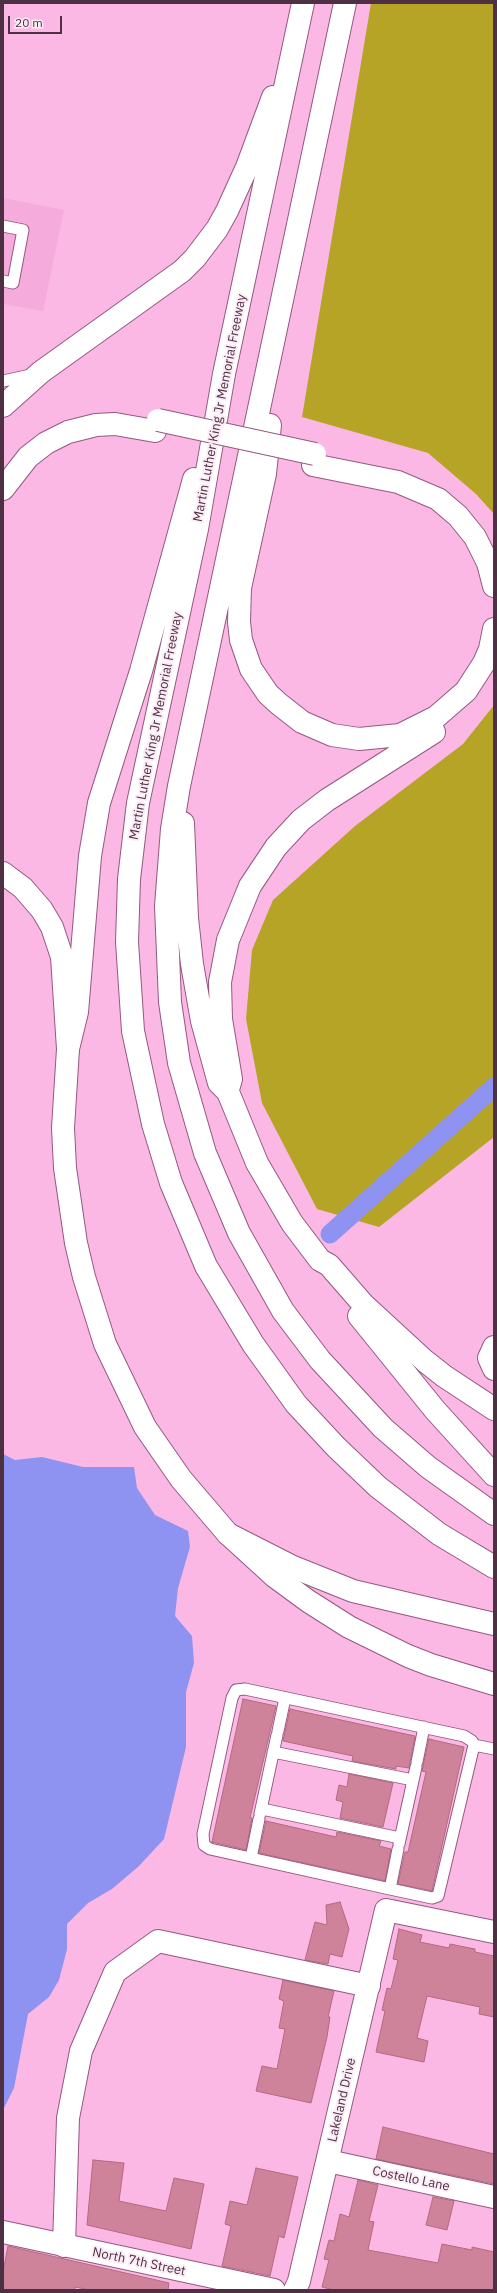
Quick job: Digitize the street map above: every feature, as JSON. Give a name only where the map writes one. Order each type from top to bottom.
[{"type":"main road","name":"Martin Luther King Jr Memorial Freeway","points":[[303,3],[224,374],[197,529],[144,776],[132,844],[128,903],[127,968],[133,1031],[145,1093],[171,1183],[206,1266],[236,1318],[279,1382],[336,1447],[378,1486],[439,1534],[494,1567]]},
{"type":"main road","points":[[345,3],[179,786],[172,829],[166,898],[166,952],[170,1002],[174,1033],[188,1097],[205,1153],[220,1192],[239,1233],[283,1311],[320,1360],[354,1399],[395,1439],[428,1467],[494,1514]]},
{"type":"main road","points":[[3,406],[41,372],[182,271],[207,245],[217,230],[238,189],[257,136],[294,46]]},
{"type":"main road","points":[[285,290],[265,474],[240,588],[238,608],[238,622],[244,647],[251,669],[259,682],[268,694],[290,714],[317,730],[332,735],[359,739],[400,735],[436,717],[466,691],[484,662],[490,649],[494,629]]},
{"type":"main road","points":[[68,1049],[76,1012],[90,856],[99,803],[141,671],[180,524],[224,374]]},
{"type":"main road","points":[[3,462],[33,436],[46,428],[75,417],[119,412],[157,426],[314,459],[398,482],[438,499],[458,516],[475,537],[488,563],[494,586]]},
{"type":"main road","points":[[3,489],[28,457],[46,443],[68,432],[96,425],[115,424],[157,426]]},
{"type":"main road","points":[[314,459],[402,471],[439,486],[473,514],[494,546]]},
{"type":"main road","points":[[228,1092],[231,1079],[224,1040],[219,997],[222,962],[241,904],[264,863],[288,832],[326,800],[445,725],[459,714],[476,698],[494,670]]},
{"type":"main road","points":[[179,786],[184,837],[188,918],[196,991],[208,1048],[219,1082],[228,1092],[257,1163],[292,1223],[320,1260],[329,1265],[363,1304],[425,1361],[450,1381],[494,1409]]},
{"type":"main road","points":[[6,876],[32,897],[52,927],[57,940],[65,980],[68,1049],[63,1128],[64,1168],[76,1243],[95,1316],[116,1368],[145,1427],[181,1479],[228,1534],[274,1576],[317,1608],[374,1640],[431,1665],[494,1684]]},
{"type":"main road","points":[[320,1260],[322,1271],[326,1277],[435,1410],[494,1475]]},
{"type":"main road","points":[[228,1534],[293,1567],[353,1591],[494,1624]]},
{"type":"main road","points":[[388,1899],[494,1932]]},
{"type":"main road","name":"Lakeland Drive","points":[[295,2290],[299,2281],[328,2161],[388,1899]]},
{"type":"main road","points":[[64,2246],[68,2118],[81,2051],[115,1972],[158,1941],[369,1986]]},
{"type":"main road","name":"Costello Lane","points":[[328,2161],[494,2197]]},
{"type":"main road","name":"North 7th Street","points":[[3,2232],[274,2290]]},
{"type":"lane","points":[[3,226],[23,230],[13,283],[3,281]]},
{"type":"lane","points":[[3,381],[41,372]]},
{"type":"lane","points":[[474,1745],[438,1896],[432,1898],[388,1899],[251,1858],[210,1849],[202,1841],[232,1698],[236,1690],[245,1689],[464,1736],[469,1738],[474,1745],[494,1749]]},
{"type":"lane","points":[[251,1858],[285,1698]]},
{"type":"lane","points":[[388,1899],[424,1727]]},
{"type":"lane","points":[[273,1752],[413,1780]]},
{"type":"lane","points":[[260,1814],[399,1844]]},
{"type":"shaded area","points":[[371,3],[494,3],[494,514],[476,494],[428,453],[302,417]]},
{"type":"shaded area","points":[[3,198],[64,210],[43,311],[3,304]]},
{"type":"shaded area","points":[[494,705],[494,1137],[379,1227],[317,1209],[262,1103],[246,1019],[252,950],[273,900],[355,826],[463,744]]},
{"type":"water","points":[[3,1454],[15,1460],[42,1457],[83,1467],[134,1467],[137,1488],[155,1515],[188,1531],[190,1547],[178,1588],[175,1616],[192,1636],[194,1663],[186,1692],[186,1747],[164,1839],[139,1866],[112,1889],[88,1903],[67,1924],[67,1949],[59,1980],[49,1997],[28,2014],[14,2088],[3,2110]]},
{"type":"building","points":[[243,1699],[276,1706],[250,1818],[252,1818],[246,1850],[212,1842]]},
{"type":"building","points":[[290,1709],[415,1736],[409,1768],[396,1766],[396,1769],[352,1761],[353,1756],[283,1741]]},
{"type":"building","points":[[429,1739],[464,1747],[432,1891],[398,1884],[405,1852],[408,1852],[426,1772],[422,1771]]},
{"type":"building","points":[[349,1774],[393,1783],[383,1827],[340,1818],[343,1802],[336,1800],[339,1785],[347,1787]]},
{"type":"building","points":[[266,1821],[336,1837],[337,1832],[381,1841],[379,1846],[391,1849],[385,1881],[259,1853]]},
{"type":"building","points":[[340,1902],[349,1929],[342,1957],[330,1954],[328,1964],[305,1960],[315,1922],[327,1925],[326,1905]]},
{"type":"building","points":[[399,1929],[422,1935],[420,1942],[449,1948],[450,1944],[475,1949],[475,1952],[494,1956],[494,2017],[479,2014],[480,2007],[427,1996],[417,2038],[428,2041],[424,2062],[376,2052],[385,2011],[382,2010],[387,1988],[391,1989],[398,1960],[393,1959]]},
{"type":"building","points":[[283,1980],[334,1991],[328,2017],[330,2017],[327,2037],[311,2103],[256,2091],[262,2066],[277,2069],[285,2029],[279,2028],[284,2001],[279,1999]]},
{"type":"building","points":[[383,2127],[494,2154],[494,2184],[376,2159]]},
{"type":"building","points":[[93,2160],[124,2163],[119,2201],[166,2211],[174,2178],[204,2184],[191,2249],[87,2225]]},
{"type":"building","points":[[256,2168],[298,2177],[284,2238],[279,2236],[270,2276],[222,2266],[231,2226],[225,2224],[230,2201],[247,2205]]},
{"type":"building","points":[[358,2180],[378,2185],[369,2221],[374,2222],[368,2250],[438,2263],[442,2244],[472,2250],[472,2247],[494,2252],[494,2290],[334,2290],[322,2287],[329,2260],[324,2259],[329,2240],[334,2241],[340,2214],[349,2217]]},
{"type":"building","points":[[433,2197],[454,2201],[447,2230],[426,2225]]},
{"type":"building","points":[[8,2246],[169,2283],[168,2290],[90,2290],[75,2287],[75,2290],[3,2290],[3,2272]]},
{"type":"waterway","points":[[330,1234],[494,1087]]}]
